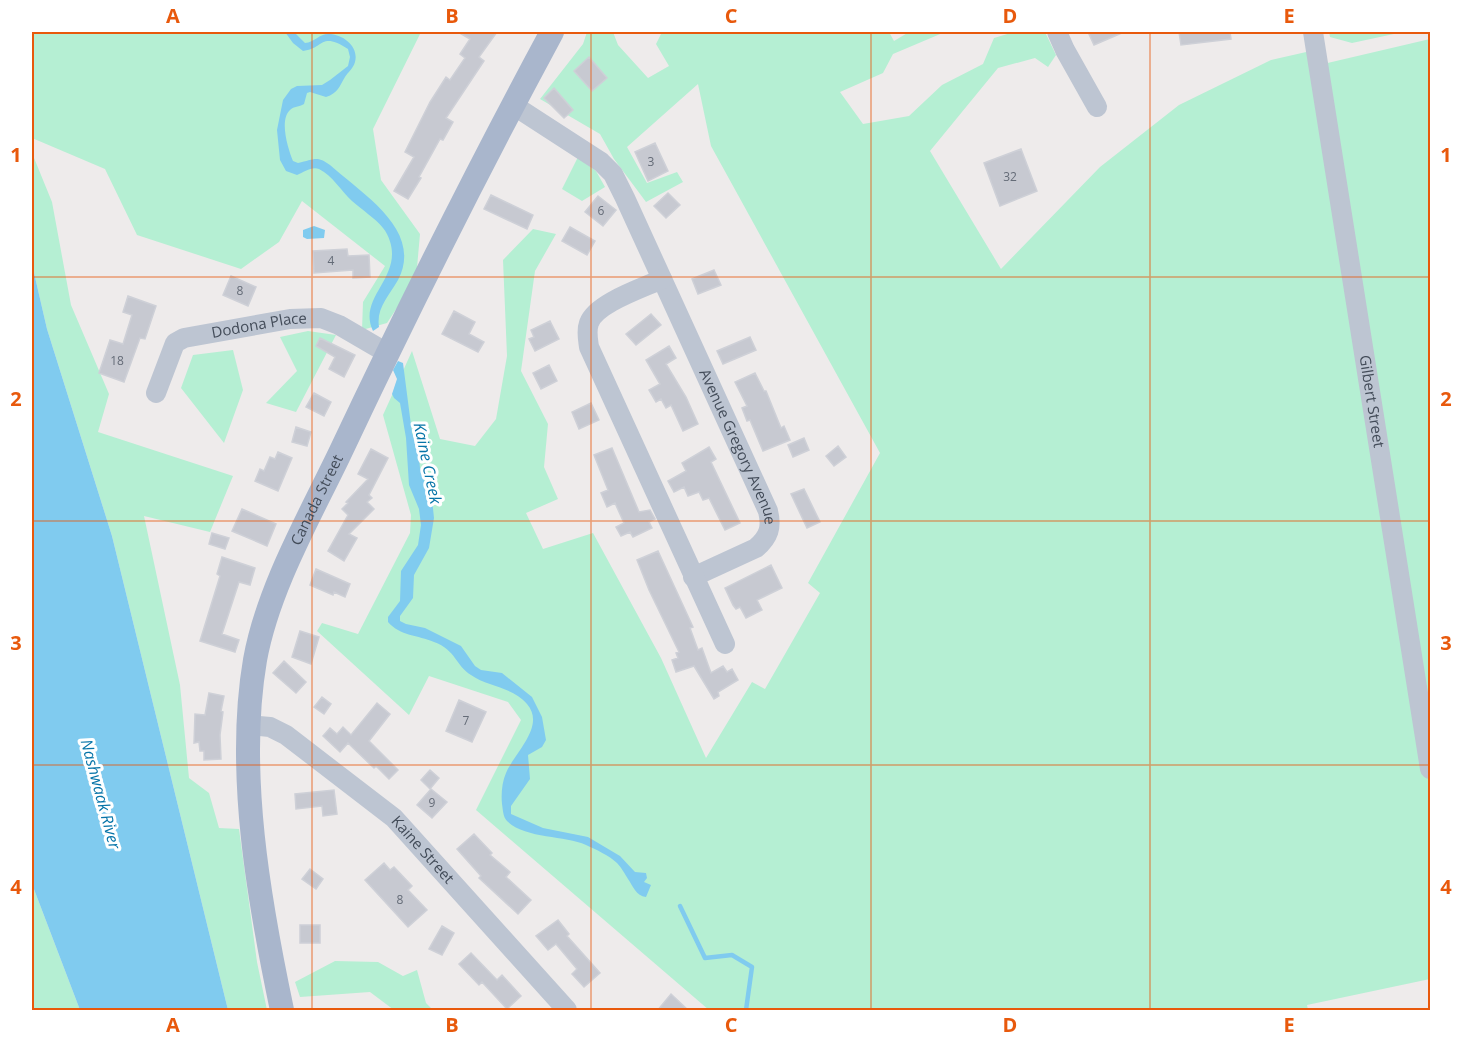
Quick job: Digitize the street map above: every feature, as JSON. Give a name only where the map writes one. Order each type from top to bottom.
[{"type":"main road","name":"Canada Street","points":[[282,1011],[272,964],[253,829],[250,789],[249,726],[255,660],[267,616],[282,574],[387,353],[552,32]]},
{"type":"street","points":[[1057,32],[1097,107]]},
{"type":"street","name":"Gilbert Street","points":[[1312,32],[1431,769]]},
{"type":"street","name":"Avenue Gregory Avenue","points":[[513,105],[585,150],[613,174],[768,511],[769,532],[764,542],[756,548],[693,577]]},
{"type":"street","points":[[662,279],[602,307],[587,325],[587,336],[589,347],[725,644]]},
{"type":"street","name":"Dodona Place","points":[[156,393],[175,343],[184,338],[290,319],[321,318],[339,325],[387,353]]},
{"type":"street","name":"Kaine Street","points":[[249,726],[270,727],[286,735],[394,818],[567,1011]]},
{"type":"green space","points":[[32,32],[421,32],[373,129],[381,180],[420,234],[416,279],[387,323],[362,330],[363,302],[385,266],[302,201],[279,242],[241,269],[137,235],[105,169],[32,138]]},
{"type":"green space","points":[[587,32],[613,32],[618,45],[648,78],[669,66],[656,44],[662,32],[889,32],[894,41],[909,32],[945,32],[893,54],[883,73],[840,92],[863,124],[909,116],[942,85],[983,64],[994,38],[1014,32],[1045,32],[1056,55],[1048,67],[1035,58],[998,68],[930,151],[1001,269],[1100,167],[1179,105],[1271,60],[1315,50],[1319,65],[1430,39],[1430,979],[1307,1005],[1308,1010],[709,1010],[476,810],[521,720],[508,702],[429,676],[409,715],[317,631],[322,623],[358,634],[410,533],[411,515],[383,415],[412,351],[440,439],[475,446],[496,419],[507,356],[503,260],[533,229],[556,234],[535,271],[521,371],[548,424],[544,467],[558,499],[526,513],[543,549],[593,533],[661,658],[706,758],[752,682],[765,689],[820,593],[808,583],[880,453],[711,146],[698,84],[627,147],[647,183],[677,172],[683,182],[646,202],[614,159],[600,134],[540,99],[583,44]]},
{"type":"green space","points":[[1329,32],[1403,32],[1352,43],[1330,37]]},
{"type":"green space","points":[[32,153],[52,202],[71,305],[109,394],[98,432],[233,476],[210,532],[144,516],[180,685],[189,778],[209,793],[219,828],[239,829],[257,962],[267,1010],[228,1010],[112,536],[47,329],[32,264]]},
{"type":"green space","points":[[578,157],[596,171],[605,187],[582,201],[562,189]]},
{"type":"green space","points":[[308,331],[336,335],[296,412],[266,403],[297,371],[280,337]]},
{"type":"green space","points":[[233,350],[243,390],[224,443],[181,388],[193,355]]},
{"type":"green space","points":[[32,884],[80,1010],[32,1010]]},
{"type":"green space","points":[[335,961],[378,962],[403,976],[417,970],[426,1003],[433,1010],[394,1010],[370,992],[300,997],[295,982]]},
{"type":"water","points":[[285,32],[294,32],[305,43],[323,35],[335,35],[345,39],[355,51],[356,57],[352,69],[336,92],[326,97],[307,93],[304,104],[292,109],[287,115],[285,127],[293,161],[298,163],[318,159],[330,165],[386,215],[403,245],[404,262],[398,280],[381,308],[379,327],[373,331],[370,311],[391,264],[392,251],[387,234],[380,224],[352,201],[324,172],[314,168],[297,175],[286,171],[280,160],[277,130],[283,100],[291,89],[297,86],[322,85],[330,80],[348,66],[350,57],[348,49],[327,41],[303,51]]},
{"type":"water","points":[[314,226],[325,230],[324,238],[307,239],[303,237],[303,230]]},
{"type":"water","name":"Nashwaak River","points":[[32,264],[47,329],[112,536],[228,1010],[80,1010],[32,884]]},
{"type":"water","points":[[398,361],[403,363],[412,433],[416,444],[423,450],[419,458],[420,468],[432,499],[434,518],[429,548],[414,575],[413,598],[400,616],[400,621],[425,628],[461,646],[475,666],[481,670],[502,673],[532,697],[542,717],[546,740],[542,747],[528,755],[530,779],[511,806],[511,814],[543,828],[588,837],[620,856],[635,872],[646,873],[647,878],[644,882],[651,885],[646,897],[635,890],[617,863],[602,853],[577,842],[524,831],[507,821],[502,804],[503,784],[510,765],[531,730],[532,712],[527,704],[515,694],[471,675],[441,645],[404,633],[388,622],[388,617],[400,601],[401,571],[418,545],[421,525],[419,509],[409,485],[406,438],[400,403],[392,394],[397,379],[393,370]]},
{"type":"building","points":[[458,32],[497,32],[479,57],[484,61],[446,118],[453,122],[443,140],[440,139],[408,199],[394,191],[414,157],[405,152],[430,102],[446,77],[450,80],[465,58],[460,54],[470,39]]},
{"type":"building","points":[[1088,32],[1124,32],[1094,45]]},
{"type":"building","points":[[1179,32],[1230,32],[1231,39],[1181,45]]},
{"type":"building","points":[[589,57],[607,78],[592,91],[574,71]]},
{"type":"building","points":[[554,88],[573,110],[564,118],[544,98]]},
{"type":"building","points":[[655,143],[668,171],[648,181],[635,152]]},
{"type":"building","points":[[1021,149],[1037,191],[1000,206],[984,163]]},
{"type":"building","points":[[668,193],[680,205],[666,218],[654,206]]},
{"type":"building","points":[[491,195],[533,215],[527,229],[484,209]]},
{"type":"building","points":[[598,196],[616,210],[603,226],[585,212]]},
{"type":"building","points":[[570,227],[595,241],[587,255],[562,241]]},
{"type":"building","points":[[347,249],[348,256],[369,255],[370,277],[353,278],[353,270],[314,273],[313,251]]},
{"type":"building","points":[[714,270],[721,285],[698,294],[692,279]]},
{"type":"building","points":[[231,276],[256,287],[248,306],[223,295]]},
{"type":"building","points":[[128,296],[156,306],[145,339],[140,338],[124,382],[99,373],[110,340],[123,344],[132,315],[123,312]]},
{"type":"building","points":[[454,311],[475,322],[469,334],[484,342],[478,352],[442,334]]},
{"type":"building","points":[[651,314],[661,325],[636,345],[626,334]]},
{"type":"building","points":[[550,321],[559,339],[535,351],[529,339],[534,337],[531,330]]},
{"type":"building","points":[[750,337],[756,350],[723,364],[717,351]]},
{"type":"building","points":[[320,338],[355,355],[344,377],[329,369],[335,357],[316,346]]},
{"type":"building","points":[[669,346],[676,358],[666,364],[686,397],[698,424],[683,431],[671,405],[666,408],[661,399],[656,402],[649,390],[660,384],[646,360]]},
{"type":"building","points":[[549,365],[557,381],[541,389],[533,373]]},
{"type":"building","points":[[755,373],[766,391],[781,428],[784,426],[790,440],[763,451],[750,420],[747,421],[742,408],[747,406],[735,382]]},
{"type":"building","points":[[314,393],[331,402],[324,416],[306,407]]},
{"type":"building","points":[[591,403],[599,420],[579,429],[572,412]]},
{"type":"building","points":[[296,427],[311,432],[307,446],[292,442]]},
{"type":"building","points":[[804,438],[809,450],[793,457],[788,445]]},
{"type":"building","points":[[838,446],[846,457],[834,466],[826,456]]},
{"type":"building","points":[[709,447],[716,459],[711,462],[740,523],[725,530],[709,498],[703,500],[699,492],[688,496],[684,487],[674,492],[668,481],[686,471],[682,463]]},
{"type":"building","points":[[612,448],[639,512],[650,510],[655,519],[649,522],[652,528],[633,537],[630,532],[621,536],[616,527],[624,523],[615,503],[607,507],[601,493],[608,490],[594,455]]},
{"type":"building","points":[[371,449],[388,458],[369,495],[372,498],[367,502],[374,509],[349,534],[357,538],[344,561],[328,551],[348,515],[342,509],[368,479],[358,474]]},
{"type":"building","points":[[278,452],[292,458],[278,491],[255,481],[260,469],[264,471],[270,457],[275,459]]},
{"type":"building","points":[[804,489],[820,522],[807,528],[791,494]]},
{"type":"building","points":[[242,509],[276,524],[267,546],[232,531]]},
{"type":"building","points":[[212,533],[229,538],[225,549],[209,544]]},
{"type":"building","points":[[658,551],[693,627],[690,628],[698,650],[702,648],[711,673],[723,666],[727,672],[732,669],[738,680],[718,692],[719,696],[714,699],[694,666],[676,672],[672,660],[678,658],[676,653],[679,652],[637,560]]},
{"type":"building","points":[[222,557],[255,568],[250,585],[239,582],[222,634],[239,640],[235,652],[200,641],[220,576],[217,574]]},
{"type":"building","points":[[771,565],[782,588],[757,600],[762,610],[746,618],[740,607],[736,609],[733,605],[725,588]]},
{"type":"building","points":[[316,569],[350,584],[345,597],[334,592],[333,595],[310,585]]},
{"type":"building","points":[[300,631],[319,637],[311,664],[292,657]]},
{"type":"building","points":[[284,661],[306,682],[296,693],[273,673]]},
{"type":"building","points":[[209,693],[224,696],[221,711],[223,712],[220,735],[221,759],[204,760],[204,751],[200,751],[199,742],[194,743],[195,714],[205,715]]},
{"type":"building","points":[[322,697],[331,704],[324,714],[314,707]]},
{"type":"building","points":[[459,700],[486,712],[472,742],[446,731]]},
{"type":"building","points":[[377,703],[390,714],[369,741],[398,770],[389,779],[348,743],[340,752],[323,736],[330,728],[337,734],[343,727],[351,735]]},
{"type":"building","points":[[430,770],[439,778],[430,789],[421,780]]},
{"type":"building","points":[[431,789],[447,802],[432,818],[417,805]]},
{"type":"building","points":[[334,790],[337,814],[323,816],[322,806],[296,809],[295,794]]},
{"type":"building","points":[[474,834],[492,853],[490,855],[510,872],[506,877],[531,900],[518,914],[479,878],[481,876],[457,849]]},
{"type":"building","points":[[384,863],[390,870],[394,867],[412,886],[408,890],[427,910],[408,927],[365,880]]},
{"type":"building","points":[[310,869],[323,879],[316,889],[302,879]]},
{"type":"building","points":[[558,920],[569,934],[567,936],[600,973],[584,987],[572,974],[577,969],[556,944],[548,950],[536,936]]},
{"type":"building","points":[[300,925],[320,925],[320,943],[300,943]]},
{"type":"building","points":[[442,926],[454,933],[442,955],[429,949]]},
{"type":"building","points":[[471,953],[497,980],[502,975],[521,996],[507,1009],[482,982],[479,985],[459,964]]},
{"type":"building","points":[[671,994],[689,1011],[657,1011]]},
{"type":"waterway","name":"Kaine Creek","points":[[680,906],[705,958],[732,955],[752,967],[746,1010]]}]
